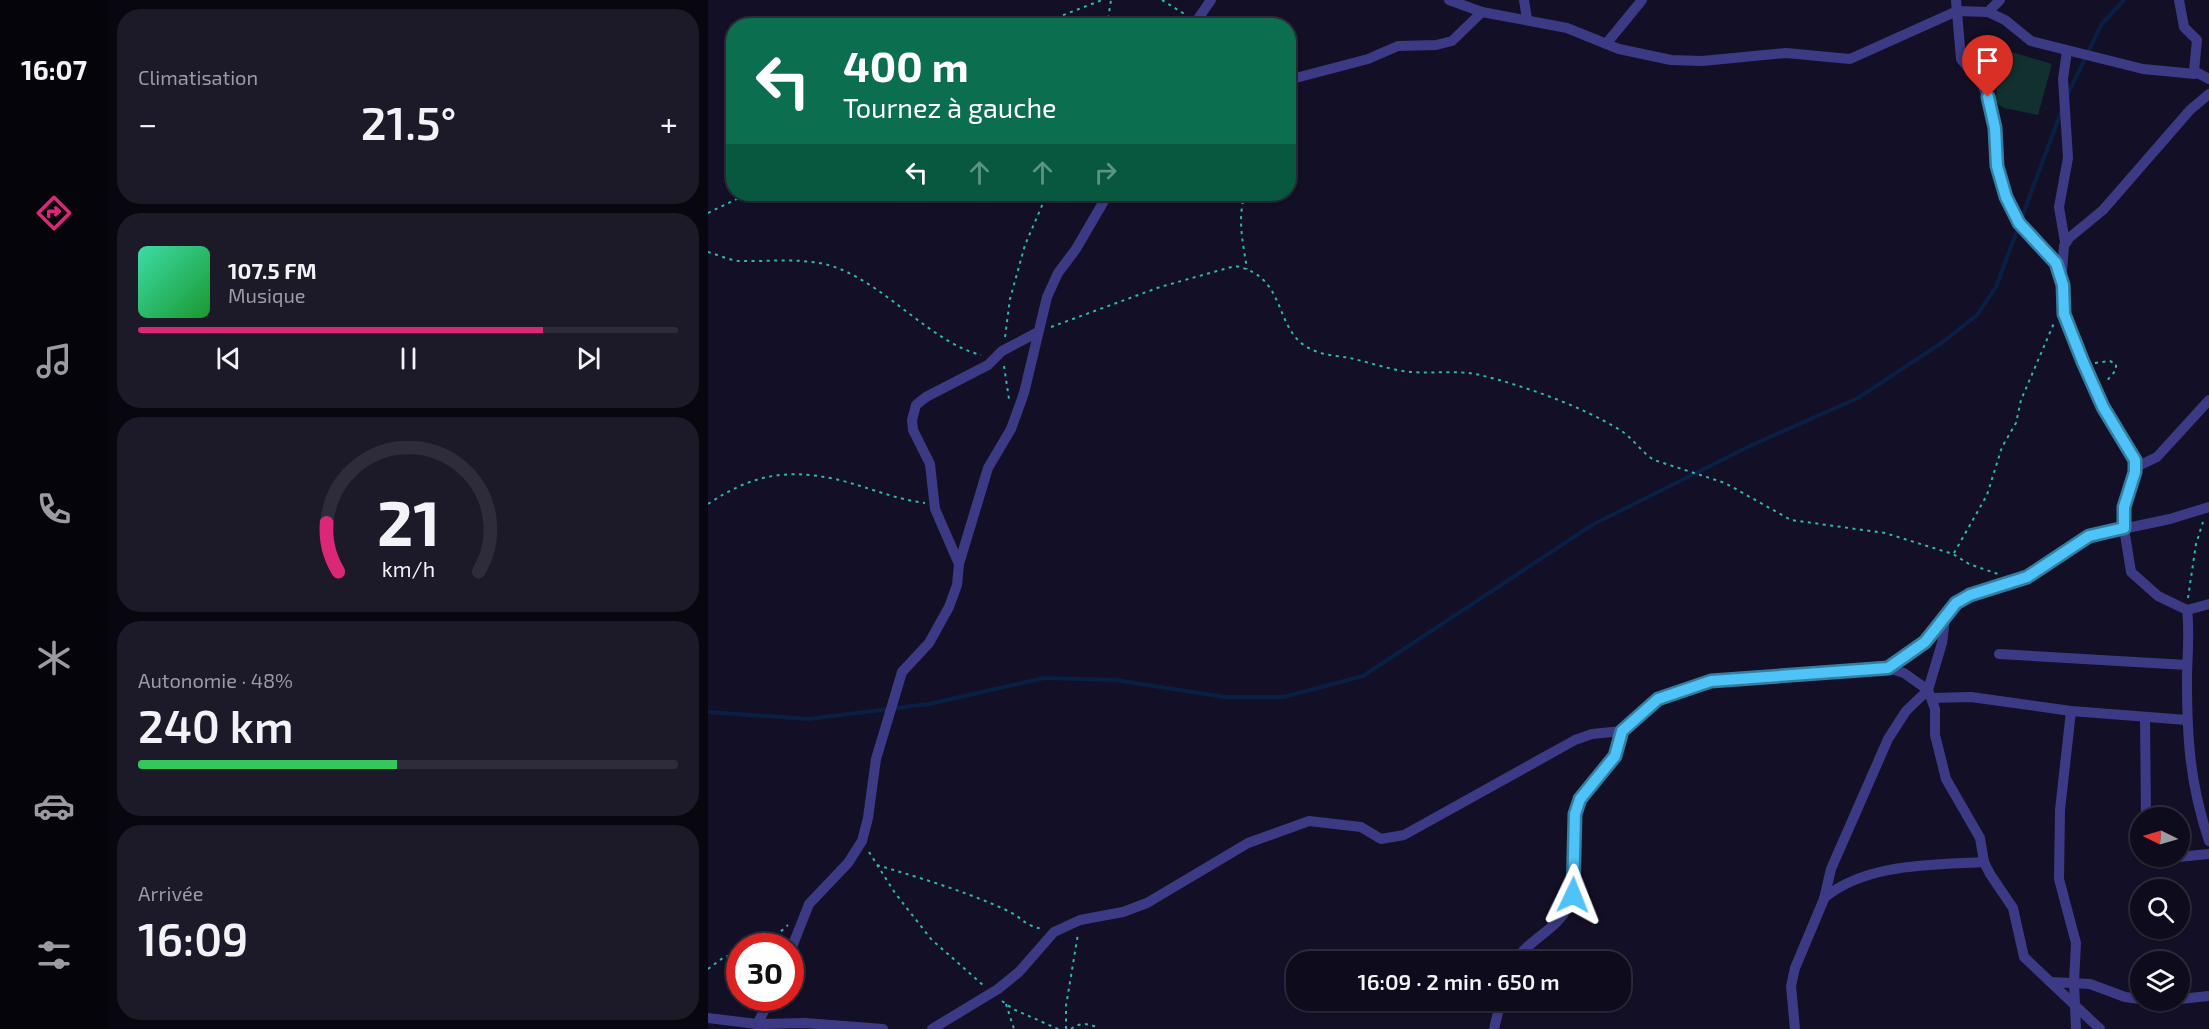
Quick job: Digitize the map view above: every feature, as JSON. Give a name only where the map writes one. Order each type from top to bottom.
[{"type":"street","points":[[1200,18],[1211,0]]},
{"type":"street","points":[[1449,0],[1482,12],[1527,18],[1567,28],[1606,44],[1671,60],[1702,61],[1786,53],[1850,59],[1957,5],[1988,12],[2005,20],[2031,41],[2143,69],[2195,74],[2209,79]]},
{"type":"street","points":[[1524,0],[1527,18]]},
{"type":"street","points":[[1606,44],[1642,0]]},
{"type":"street","points":[[1988,12],[2000,0]]},
{"type":"street","points":[[2179,0],[2184,27],[2197,40],[2195,74]]},
{"type":"street","points":[[1957,5],[1961,59],[1983,86],[1988,97],[1997,137],[1997,166],[2006,197],[2019,223],[2056,263],[2063,285]]},
{"type":"street","points":[[1296,78],[1368,59],[1398,46],[1436,45],[1452,40],[1482,12]]},
{"type":"street","points":[[2067,51],[2063,79],[2068,158],[2059,207],[2065,242],[2062,262],[2062,304],[2083,362],[2113,426],[2135,460],[2136,466],[2124,507],[2124,528],[2131,572],[2158,596],[2187,610],[2209,604]]},
{"type":"street","points":[[2065,242],[2103,210],[2190,110],[2209,94]]},
{"type":"street","points":[[798,933],[809,904],[848,863],[862,841],[868,818],[876,759],[902,672],[936,632],[957,585],[959,564],[988,468],[1011,429],[1024,393],[1047,297],[1058,273],[1076,249],[1104,201]]},
{"type":"street","points":[[959,564],[933,503],[930,464],[913,430],[912,420],[916,405],[926,397],[988,365],[1002,351],[1038,332]]},
{"type":"street","points":[[2136,466],[2157,457],[2209,400]]},
{"type":"street","points":[[1888,668],[1925,642],[1956,603],[1970,595],[2027,577],[2089,536],[2170,519],[2208,507]]},
{"type":"street","points":[[2187,610],[2190,629],[2187,665],[2190,769],[2196,802],[2209,841]]},
{"type":"street","points":[[1945,618],[1942,643],[1930,694],[1935,709],[1935,735],[1946,779],[1980,838],[1984,862],[2013,908],[2024,957],[2100,1029]]},
{"type":"street","points":[[1999,654],[2187,665]]},
{"type":"street","points":[[1521,951],[1561,920],[1570,903],[1574,886],[1573,854],[1576,807],[1580,799],[1615,756],[1622,731],[1658,699],[1711,681],[1888,668],[1904,673],[1930,694],[1971,697],[2071,711],[2187,720]]},
{"type":"street","points":[[1795,1029],[1791,986],[1795,968],[1824,899],[1831,869],[1888,739],[1906,711],[1930,694]]},
{"type":"street","points":[[2071,711],[2060,810],[2059,879],[2076,943],[2074,982],[2077,1009],[2076,1029]]},
{"type":"street","points":[[2145,718],[2146,807]]},
{"type":"street","points":[[932,1029],[992,993],[1019,972],[1054,932],[1080,920],[1124,912],[1147,903],[1248,843],[1309,820],[1361,827],[1381,839],[1404,835],[1575,741],[1592,734],[1622,731]]},
{"type":"street","points":[[2190,856],[2209,854]]},
{"type":"street","points":[[1824,899],[1838,886],[1882,872],[1984,862]]},
{"type":"street","points":[[2051,982],[2090,984],[2130,998]]},
{"type":"street","points":[[2190,998],[2209,996]]},
{"type":"street","points":[[757,1024],[764,1011]]},
{"type":"street","points":[[1494,1029],[1498,1011]]},
{"type":"street","points":[[708,1018],[757,1024],[815,1023],[883,1029]]},
{"type":"path","points":[[1056,18],[1102,0]]},
{"type":"path","points":[[1108,18],[1111,0]]},
{"type":"path","points":[[1162,0],[1188,18]]},
{"type":"path","points":[[708,213],[733,201]]},
{"type":"path","points":[[1010,409],[1002,351],[1010,299],[1025,245],[1044,201]]},
{"type":"path","points":[[1243,201],[1241,234],[1247,268]]},
{"type":"path","points":[[708,252],[736,261],[774,259],[839,268],[894,300],[966,351],[986,356],[1002,351]]},
{"type":"path","points":[[1038,332],[1160,287],[1235,266],[1247,268],[1259,274],[1270,286],[1292,334],[1303,346],[1319,353],[1402,371],[1480,375],[1581,410],[1629,436],[1644,453],[1654,460],[1725,483],[1791,520],[1885,533],[1953,554],[1969,564],[1996,574],[2006,575]]},
{"type":"path","points":[[1953,554],[1987,495],[2002,447],[2016,423],[2021,400],[2062,304]]},
{"type":"path","points":[[2083,362],[2110,361],[2116,364],[2116,370],[2099,396]]},
{"type":"path","points":[[708,504],[736,486],[760,477],[804,476],[836,479],[899,500],[933,503]]},
{"type":"path","points":[[2187,610],[2196,544],[2208,507]]},
{"type":"path","points":[[862,841],[895,893],[931,939],[1006,1004],[1058,1029]]},
{"type":"path","points":[[877,865],[961,892],[1009,911],[1028,927],[1054,932]]},
{"type":"path","points":[[1066,1029],[1066,1006],[1080,920]]},
{"type":"path","points":[[779,933],[789,924]]},
{"type":"path","points":[[708,969],[726,956]]},
{"type":"path","points":[[1006,1004],[1014,1029]]},
{"type":"path","points":[[1071,1029],[1076,1025],[1086,1024],[1100,1029]]},
{"type":"green space","points":[[2008,51],[2052,64],[2038,115],[2004,108],[1994,101]]},
{"type":"waterway","points":[[2067,96],[2101,25],[2124,0]]},
{"type":"waterway","points":[[708,712],[808,719],[929,704],[1044,678],[1115,680],[1225,697],[1284,697],[1363,676],[1592,525],[1752,445],[1858,398],[1943,342],[1977,315],[1996,287],[2061,112]]},
{"type":"route","points":[[1573,895],[1576,807],[1615,756],[1622,731],[1658,699],[1711,681],[1888,668],[1925,642],[1956,603],[1961,600],[2027,577],[2089,536],[2124,528],[2124,507],[2135,472],[2135,460],[2113,426],[2083,362],[2064,314],[2063,285],[2056,263],[2046,255],[2019,223],[2006,197],[1997,166],[1998,147],[1988,97]]}]
